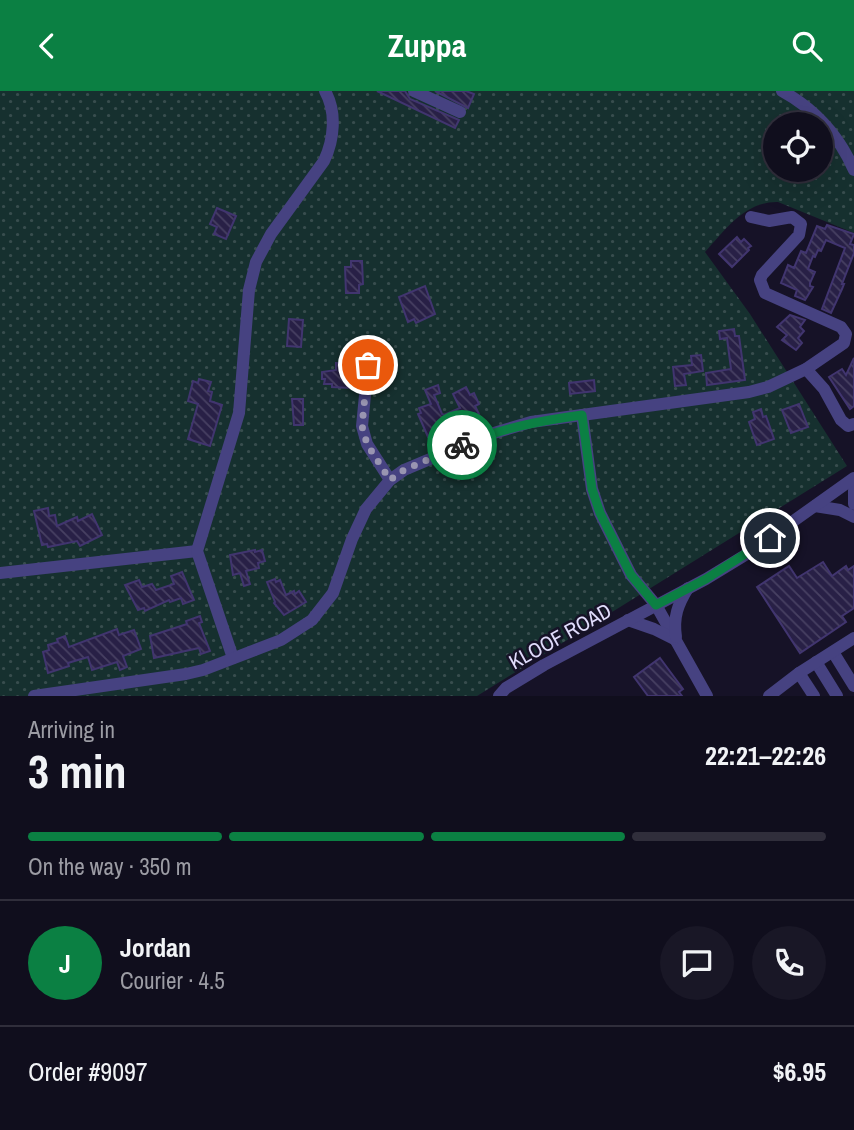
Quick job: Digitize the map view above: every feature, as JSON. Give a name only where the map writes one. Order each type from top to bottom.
[{"type":"street","points":[[233,658],[197,551],[239,413],[252,275],[271,234],[328,152],[332,122],[330,99],[325,91]]},
{"type":"street","points":[[414,91],[460,112]]},
{"type":"street","points":[[782,91],[811,110],[830,130],[848,155],[854,170]]},
{"type":"street","points":[[34,696],[186,674],[292,635],[318,613],[334,593],[352,539],[366,509],[390,480],[404,470],[487,435],[531,422],[750,392],[789,379],[806,369],[844,343],[846,334],[841,327],[765,293],[760,280],[762,275],[799,235],[801,224],[792,217],[769,221],[751,217]]},
{"type":"street","points":[[370,344],[362,426],[367,444],[390,480]]},
{"type":"street","points":[[806,369],[824,389],[841,420],[848,426],[854,424]]},
{"type":"street","points":[[582,415],[592,489],[600,513],[631,575],[656,605],[707,696]]},
{"type":"street","name":"KLOOF ROAD","points":[[499,696],[506,688],[544,665],[747,554],[854,478]]},
{"type":"street","points":[[854,490],[854,504]]},
{"type":"street","points":[[815,506],[840,510],[854,517]]},
{"type":"street","points":[[0,573],[197,551]]},
{"type":"street","points":[[677,641],[674,625],[676,611],[688,588]]},
{"type":"street","points":[[628,620],[663,632],[677,641]]},
{"type":"street","points":[[769,696],[799,673],[854,639]]},
{"type":"street","points":[[832,652],[854,686]]},
{"type":"street","points":[[816,662],[837,696]]},
{"type":"street","points":[[799,673],[809,694]]},
{"type":"green space","points":[[0,91],[854,91],[854,233],[778,202],[766,203],[755,206],[737,218],[705,252],[750,314],[847,466],[477,696],[0,696]]},
{"type":"building","points":[[377,91],[405,91],[410,99],[459,120],[455,128]]},
{"type":"building","points":[[435,91],[466,91],[474,94],[468,108]]},
{"type":"building","points":[[217,208],[236,216],[226,239],[214,234],[217,227],[210,224]]},
{"type":"building","points":[[827,225],[854,234],[850,244],[854,245],[854,253],[831,313],[822,309],[845,248],[826,240],[821,251],[818,250],[815,257],[813,256],[808,269],[815,272],[810,283],[813,287],[805,300],[795,296],[797,290],[781,283],[788,265],[794,268],[801,251],[806,253],[817,226],[825,229]]},
{"type":"building","points":[[737,237],[741,242],[744,239],[751,246],[732,267],[719,254]]},
{"type":"building","points":[[351,261],[362,261],[363,284],[359,285],[359,293],[346,293],[345,267],[351,267]]},
{"type":"building","points":[[425,286],[435,314],[416,323],[414,319],[408,322],[399,297]]},
{"type":"building","points":[[790,315],[805,320],[800,327],[804,331],[798,338],[802,343],[796,350],[782,340],[787,335],[777,327]]},
{"type":"building","points":[[289,319],[303,320],[301,347],[287,346]]},
{"type":"building","points":[[734,329],[735,336],[739,336],[745,380],[707,385],[706,373],[731,369],[727,338],[720,339],[719,331]]},
{"type":"building","points":[[701,355],[703,371],[684,374],[686,385],[675,386],[673,367],[692,365],[691,356]]},
{"type":"building","points":[[854,358],[854,406],[850,409],[829,377],[842,369],[846,375]]},
{"type":"building","points":[[336,363],[350,364],[350,388],[324,384],[322,372],[336,370]]},
{"type":"building","points":[[199,379],[211,382],[208,391],[212,392],[210,401],[222,405],[210,446],[188,439],[198,404],[188,401],[193,381],[198,383]]},
{"type":"building","points":[[594,380],[595,391],[570,394],[569,383]]},
{"type":"building","points":[[438,385],[440,393],[434,395],[442,414],[460,408],[453,394],[466,387],[470,395],[474,393],[479,404],[475,406],[479,414],[460,423],[457,417],[445,422],[434,428],[437,434],[428,437],[418,414],[421,413],[419,408],[431,404],[425,390]]},
{"type":"building","points":[[292,399],[303,399],[303,425],[294,425]]},
{"type":"building","points":[[799,404],[808,427],[791,433],[782,410]]},
{"type":"building","points":[[761,409],[774,439],[757,445],[749,422],[755,419],[753,412]]},
{"type":"building","points":[[48,508],[49,516],[55,515],[57,526],[92,514],[102,535],[80,546],[77,541],[48,547],[47,544],[42,545],[34,511]]},
{"type":"building","points":[[262,550],[265,561],[258,563],[259,568],[246,571],[250,584],[244,586],[240,573],[233,575],[230,555]]},
{"type":"building","points":[[823,562],[832,576],[846,566],[848,570],[854,566],[854,608],[842,616],[846,622],[800,653],[757,587],[789,566],[797,578]]},
{"type":"building","points":[[182,572],[194,600],[183,604],[181,598],[170,602],[169,600],[145,611],[144,608],[138,610],[125,585],[139,580],[142,587],[152,584],[156,590],[174,584],[171,576]]},
{"type":"building","points":[[275,579],[276,582],[280,580],[286,595],[299,591],[306,602],[284,615],[274,603],[267,582]]},
{"type":"building","points":[[200,616],[202,622],[199,623],[210,651],[201,654],[199,648],[154,658],[150,636],[187,624],[186,621]]},
{"type":"building","points":[[117,629],[119,635],[134,630],[141,649],[123,656],[127,667],[120,670],[117,662],[92,670],[88,657],[48,673],[43,652],[49,650],[48,645],[58,642],[57,639],[65,636],[69,647]]},
{"type":"building","points":[[660,658],[683,689],[679,692],[682,696],[648,696],[634,677]]},
{"type":"way so far","points":[[368,365],[362,426],[367,444],[390,480],[404,470],[462,445]]},
{"type":"route","points":[[462,445],[531,422],[582,415],[592,489],[600,513],[631,575],[656,605],[706,579],[770,538]]}]
